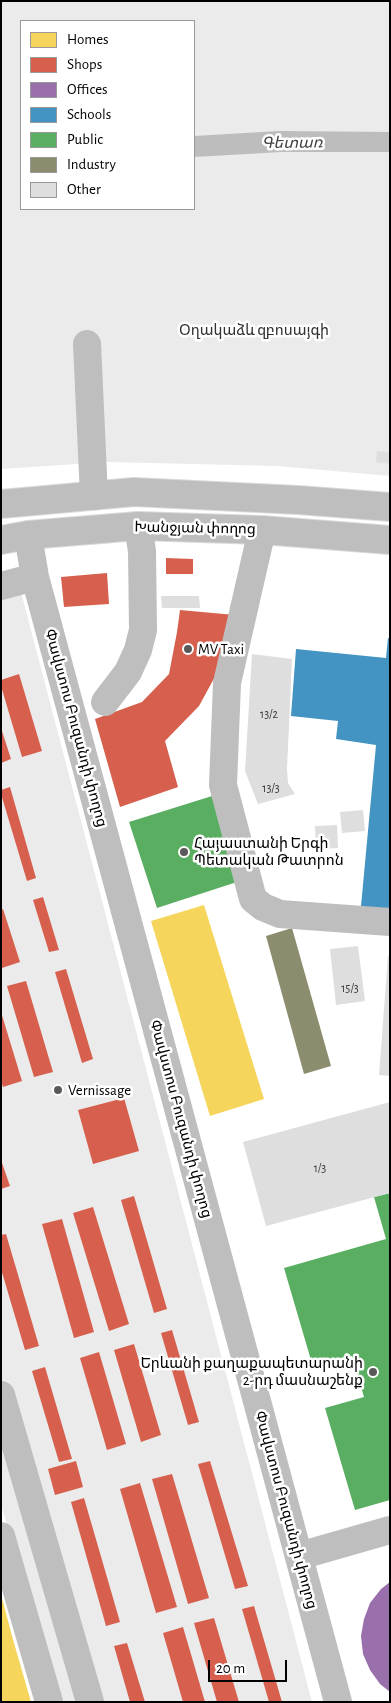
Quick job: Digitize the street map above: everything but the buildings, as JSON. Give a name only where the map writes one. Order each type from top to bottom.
[{"type":"street","points":[[87,344],[94,496]]},
{"type":"street","name":"Խանջյան փողոց","points":[[1,504],[134,492],[298,500],[390,507]]},
{"type":"street","points":[[105,702],[128,672],[138,650],[143,630],[142,551],[138,526]]},
{"type":"street","name":"Խանջյան փողոց","points":[[1,540],[28,535],[138,526],[262,530],[390,540]]},
{"type":"street","points":[[262,530],[227,683],[224,785],[253,899],[280,914],[390,922]]},
{"type":"street","name":"Փավստոս Բուզանդի փողոց","points":[[28,535],[35,577],[338,1702]]},
{"type":"street","points":[[1,586],[35,577]]},
{"type":"street","points":[[1,1395],[90,1702]]},
{"type":"street","points":[[268,1442],[256,1464],[320,1702]]},
{"type":"street","points":[[299,1556],[390,1530]]},
{"type":"street","points":[[1,1536],[49,1702]]},
{"type":"green space","name":"Օղակաձև զբոսայգի","points":[[1,1],[390,1],[390,476],[278,466],[107,462],[1,469]]},
{"type":"green space","name":"Vernissage","points":[[21,592],[312,1702],[57,1702],[1,1504],[1,597]]},
{"type":"water","name":"Գետառ","points":[[279,131],[390,132],[390,152],[282,152],[195,157],[195,136]]},
{"type":"place","name":"MV Taxi","points":[[188,649]]},
{"type":"place","name":"Հայաստանի Երգի Պետական Թատրոն","points":[[184,852]]},
{"type":"place","name":"Vernissage","points":[[58,1090]]},
{"type":"place","name":"Երևանի քաղաքապետարանի 2-րդ մասնաշենք","points":[[373,1372]]}]
